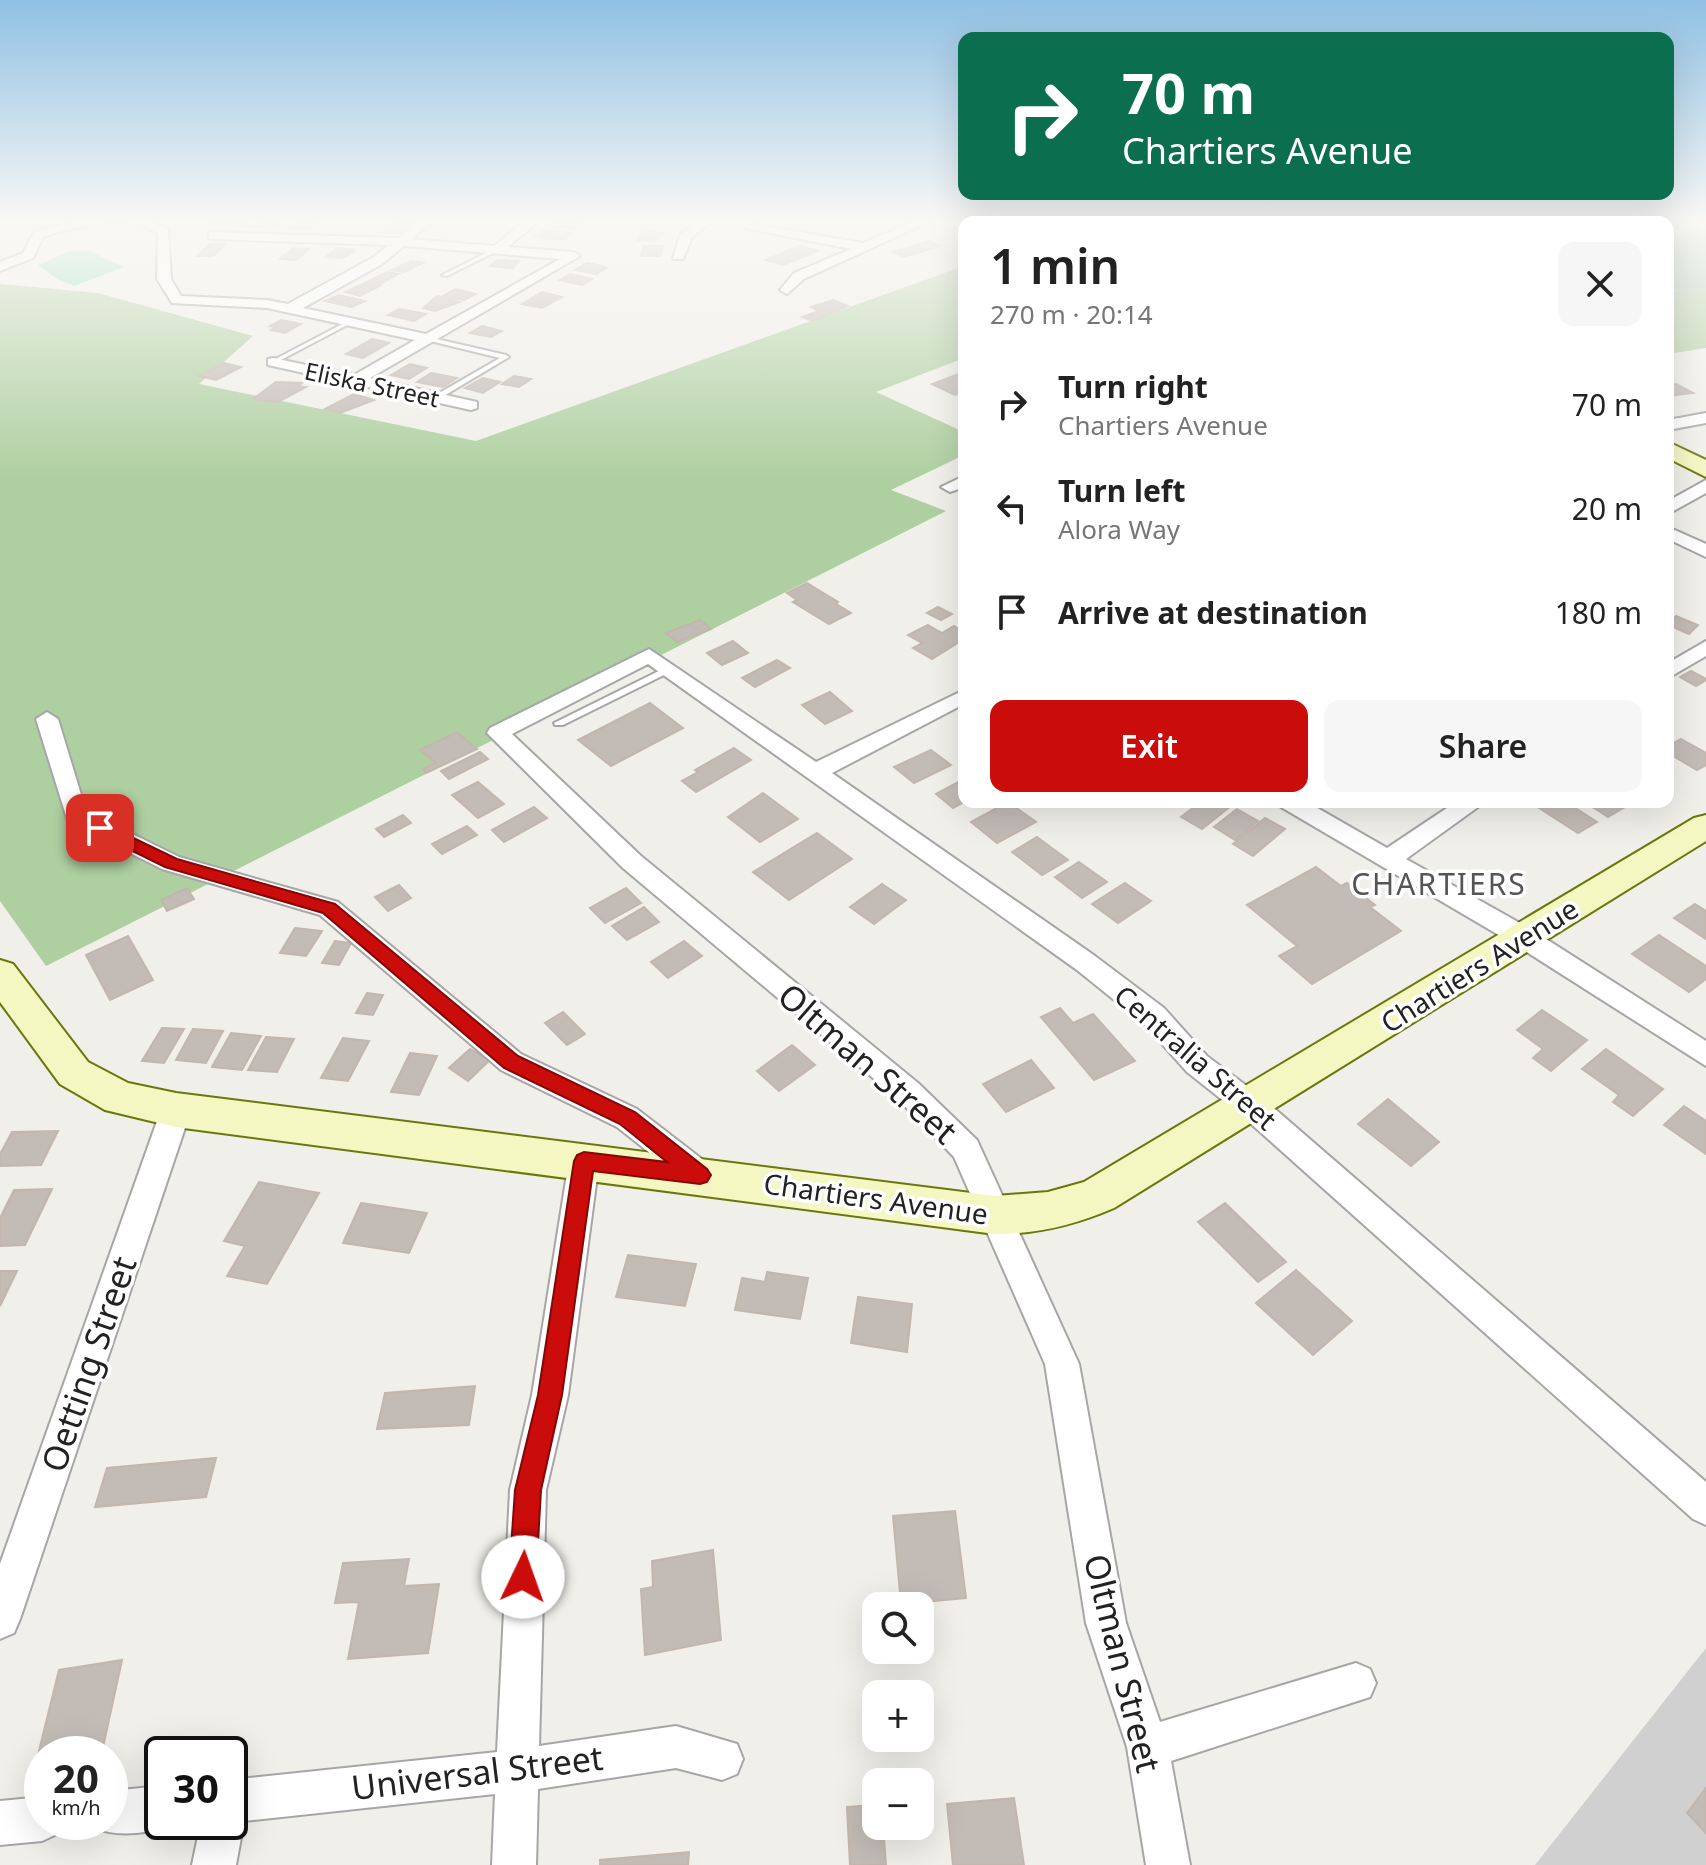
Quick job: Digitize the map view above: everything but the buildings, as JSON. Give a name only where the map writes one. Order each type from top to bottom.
[{"type":"street","points":[[276,307],[428,339]]},
{"type":"street","points":[[354,381],[484,307]]},
{"type":"street","name":"Eliska Street","points":[[273,362],[471,405]]},
{"type":"street","points":[[1674,424],[1706,418]]},
{"type":"street","points":[[1674,452],[1706,470]]},
{"type":"street","points":[[1674,505],[1706,485]]},
{"type":"street","points":[[1674,535],[1706,551]]},
{"type":"street","points":[[1674,668],[1706,647]]},
{"type":"street","name":"Oltman Street","points":[[659,662],[498,733],[632,862],[908,1091],[966,1149],[1062,1364],[1106,1623],[1148,1747],[1168,1865]]},
{"type":"street","name":"Centralia Street","points":[[659,662],[1086,963],[1154,1016],[1197,1064],[1250,1105],[1706,1506]]},
{"type":"street","points":[[815,772],[958,699]]},
{"type":"street","points":[[47,719],[76,816],[171,863],[329,908],[511,1062],[627,1118],[700,1175]]},
{"type":"street","points":[[1299,808],[1523,937],[1706,1055]]},
{"type":"street","points":[[1388,859],[1464,808]]},
{"type":"street","name":"Chartiers Avenue","points":[[0,974],[74,1073],[119,1098],[176,1110],[995,1215],[1031,1215],[1081,1203],[1250,1105],[1706,826]]},
{"type":"street","name":"Oetting Street","points":[[0,1619],[176,1110]]},
{"type":"street","points":[[514,1865],[528,1490],[550,1395],[584,1161]]},
{"type":"street","points":[[1148,1747],[1356,1683]]},
{"type":"street","name":"Universal Street","points":[[248,1799],[517,1771],[676,1747],[722,1759]]},
{"type":"street","points":[[0,1823],[24,1821]]},
{"type":"street","points":[[214,1865],[219,1840]]},
{"type":"lane","points":[[273,362],[350,322]]},
{"type":"lane","points":[[428,339],[506,357],[437,398]]},
{"type":"lane","points":[[559,723],[659,662]]},
{"type":"shaded area","points":[[1706,1648],[1706,1865],[1535,1865]]},
{"type":"green space","points":[[0,307],[149,307],[253,336],[199,384],[476,441],[850,307],[958,307],[958,360],[876,392],[958,429],[958,458],[891,490],[946,511],[46,966],[0,901]]},
{"type":"green space","points":[[1674,307],[1706,307],[1706,348],[1674,353]]},
{"type":"district","name":"CHARTIERS","points":[[1439,883]]},
{"type":"route","points":[[100,828],[171,863],[329,908],[511,1062],[581,1093],[627,1118],[700,1175],[584,1161],[550,1395],[528,1490],[523,1577]]}]
